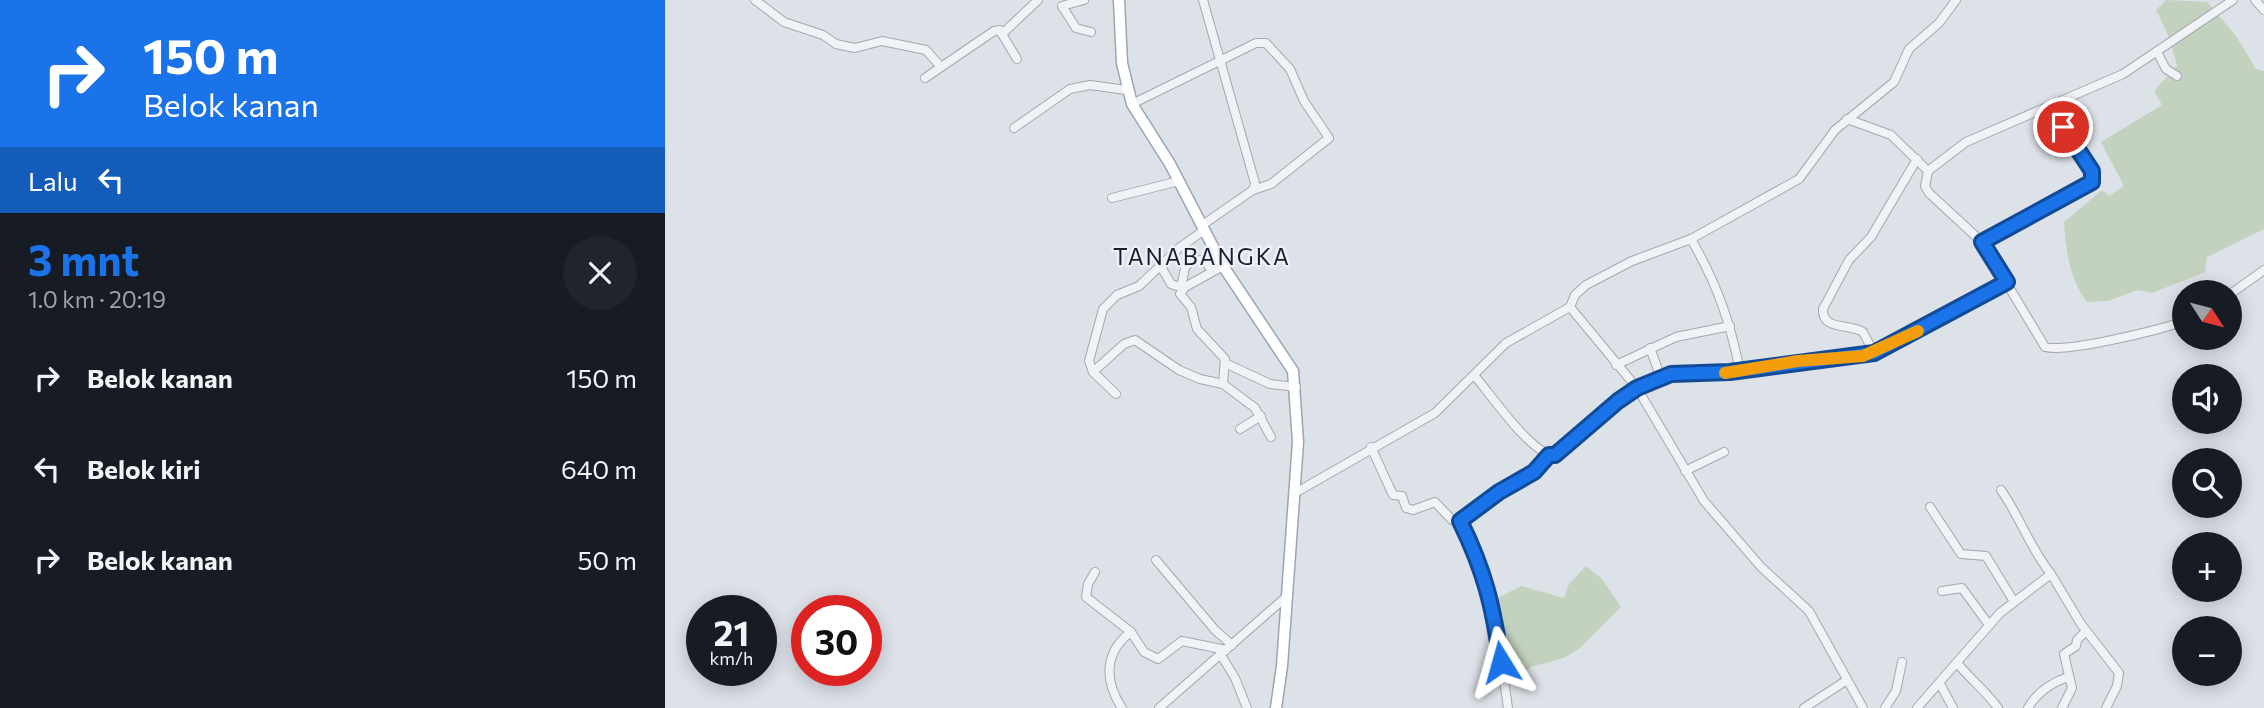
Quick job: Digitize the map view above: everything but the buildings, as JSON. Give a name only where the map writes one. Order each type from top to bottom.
[{"type":"main road","points":[[1119,0],[1126,90],[1132,104],[1179,181],[1223,266],[1288,360],[1296,387],[1299,442],[1276,708]]},
{"type":"street","points":[[755,0],[784,22],[823,35],[836,44],[855,48],[883,41],[926,50],[941,67]]},
{"type":"street","points":[[1002,34],[1038,0]]},
{"type":"street","points":[[1084,0],[1062,6],[1076,28],[1091,32]]},
{"type":"street","points":[[1203,0],[1255,179],[1253,190]]},
{"type":"street","points":[[1295,493],[1371,447],[1435,413],[1514,338],[1570,307],[1575,295],[1595,281],[1632,261],[1691,239],[1799,179],[1812,164],[1826,139],[1847,119],[1890,87],[1909,48],[1939,23],[1956,0]]},
{"type":"street","points":[[2172,324],[2122,337],[2049,348],[2036,338],[2007,282],[1982,242],[1931,197],[1925,186],[1928,171],[1966,142],[2123,75],[2233,0]]},
{"type":"street","points":[[2255,0],[2264,10]]},
{"type":"street","points":[[925,78],[994,31],[1000,30],[1017,59]]},
{"type":"street","points":[[1116,394],[1093,372],[1089,359],[1106,304],[1120,293],[1139,286],[1202,229],[1253,190],[1271,184],[1329,138],[1304,101],[1290,69],[1266,43],[1260,42],[1219,60],[1132,104]]},
{"type":"street","points":[[2157,52],[2166,69],[2177,76]]},
{"type":"street","points":[[1014,128],[1067,90],[1090,85],[1126,90]]},
{"type":"street","points":[[1982,242],[2092,182],[2092,171],[2052,107]]},
{"type":"street","points":[[1847,119],[1884,130],[1928,171]]},
{"type":"street","points":[[1874,353],[1863,332],[1829,324],[1823,317],[1823,309],[1849,260],[1871,237],[1917,159]]},
{"type":"street","points":[[1112,198],[1179,181]]},
{"type":"street","points":[[1691,239],[1715,280],[1730,326],[1740,371]]},
{"type":"street","points":[[1212,271],[1204,260],[1191,261],[1185,268],[1180,294],[1191,307],[1192,322],[1227,364],[1270,384],[1296,387]]},
{"type":"street","points":[[1160,265],[1171,284],[1182,288],[1223,266]]},
{"type":"street","points":[[2242,286],[2264,270]]},
{"type":"street","points":[[1474,374],[1512,421],[1549,455],[1555,455],[1606,409],[1637,388],[1661,378],[1678,373],[1740,371],[1874,353],[2007,282]]},
{"type":"street","points":[[1570,307],[1637,388],[1704,501],[1761,567],[1809,611],[1863,708]]},
{"type":"street","points":[[1616,365],[1686,334],[1730,326]]},
{"type":"street","points":[[1093,372],[1124,344],[1135,340],[1179,370],[1223,384],[1261,416],[1271,437]]},
{"type":"street","points":[[1650,348],[1661,378]]},
{"type":"street","points":[[1223,384],[1227,364]]},
{"type":"street","points":[[1240,429],[1261,416]]},
{"type":"street","points":[[1371,447],[1385,483],[1393,495],[1402,496],[1406,508],[1413,510],[1436,502],[1452,520],[1460,521],[1499,492],[1534,472],[1549,455]]},
{"type":"street","points":[[1685,471],[1724,452]]},
{"type":"street","points":[[2001,490],[2019,516],[2036,554],[2119,676],[2106,708]]},
{"type":"street","points":[[1930,507],[1961,554],[1986,556],[2013,600]]},
{"type":"street","points":[[1460,521],[1479,558],[1493,602],[1508,708]]},
{"type":"street","points":[[1156,560],[1178,582],[1215,630],[1226,650],[1247,708]]},
{"type":"street","points":[[1095,572],[1088,584],[1086,597],[1131,632],[1153,659],[1163,658],[1182,641],[1226,650]]},
{"type":"street","points":[[1917,708],[2013,600],[2051,574]]},
{"type":"street","points":[[1943,592],[1962,588],[1989,625]]},
{"type":"street","points":[[1159,708],[1286,597]]},
{"type":"street","points":[[2062,708],[2072,688],[2064,654],[2074,648],[2086,631]]},
{"type":"street","points":[[1122,708],[1117,698],[1109,661],[1113,649],[1131,632]]},
{"type":"street","points":[[1885,708],[1896,691],[1902,662]]},
{"type":"street","points":[[1958,664],[1975,684],[1987,691],[1999,708]]},
{"type":"street","points":[[2028,708],[2033,699],[2052,682],[2068,677]]},
{"type":"street","points":[[1804,708],[1816,704],[1847,680]]},
{"type":"street","points":[[1940,684],[1953,708]]},
{"type":"green space","points":[[2166,0],[2207,2],[2236,36],[2256,69],[2264,71],[2264,229],[2207,257],[2205,272],[2185,280],[2172,280],[2172,285],[2152,293],[2138,290],[2108,301],[2087,302],[2072,274],[2064,222],[2102,190],[2109,196],[2124,186],[2101,142],[2162,105],[2154,91],[2177,66],[2169,37],[2156,10]]},
{"type":"green space","points":[[1586,566],[1602,579],[1621,607],[1580,648],[1564,658],[1531,667],[1511,684],[1486,611],[1496,599],[1521,586],[1564,598],[1569,584]]},
{"type":"slow traffic","points":[[1725,373],[1798,361],[1863,356],[1918,331]]},
{"type":"district","name":"TANABANGKA","points":[[1202,256]]},
{"type":"route","points":[[1501,662],[1493,602],[1479,558],[1460,521],[1499,492],[1534,472],[1549,455],[1555,455],[1606,409],[1637,388],[1671,374],[1711,374],[1874,353],[2007,282],[1982,242],[2092,182],[2092,171],[2063,127]]}]
